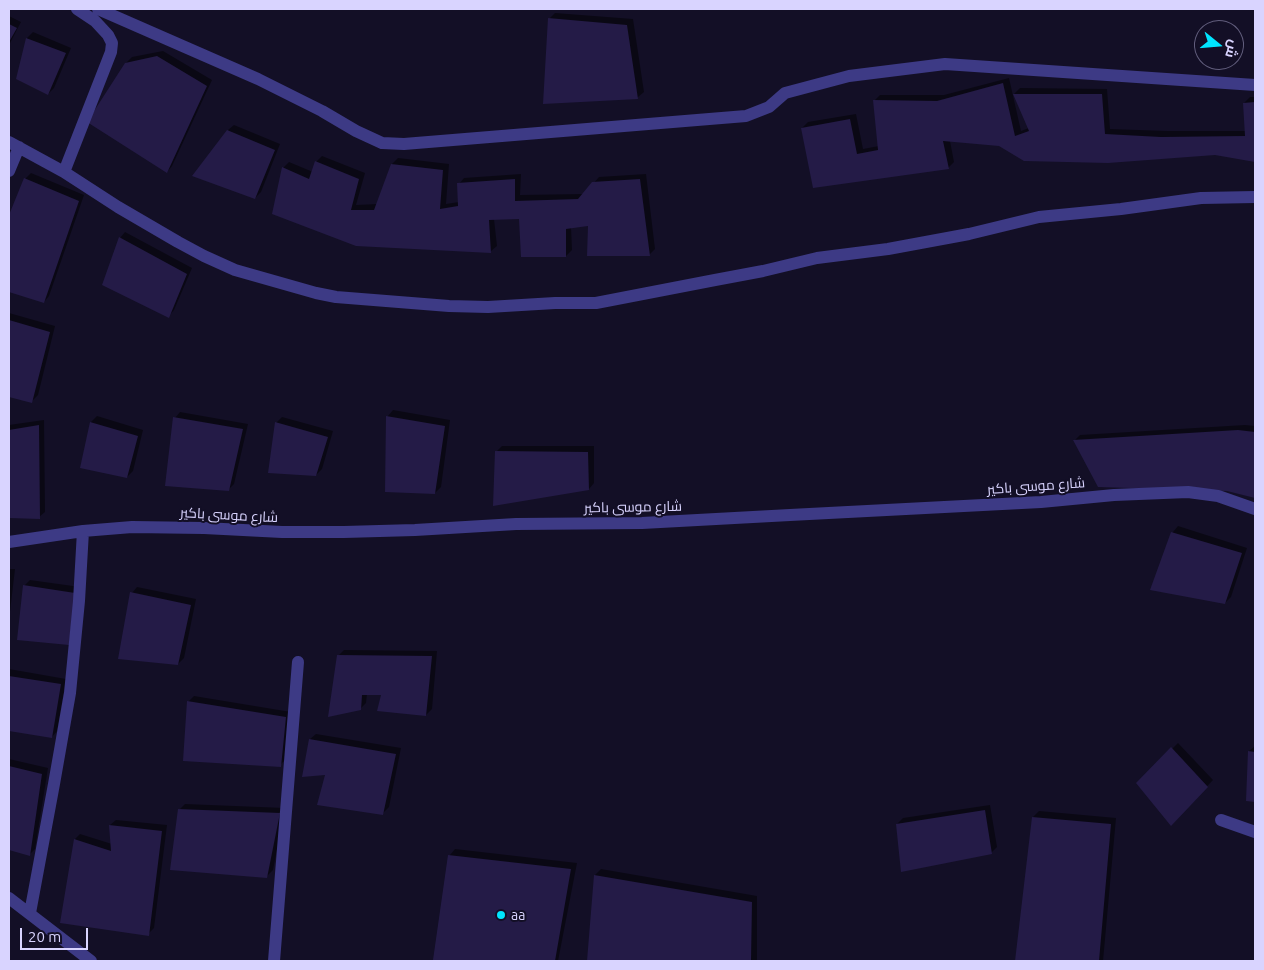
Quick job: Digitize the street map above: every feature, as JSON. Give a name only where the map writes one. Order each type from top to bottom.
[{"type":"street","points":[[64,172],[108,61],[112,43],[108,35],[95,21],[77,9]]},
{"type":"street","points":[[98,9],[258,79],[382,143],[404,144],[746,116],[769,107],[785,93],[849,76],[945,64],[1255,85]]},
{"type":"street","points":[[9,171],[14,145],[64,172],[118,207],[204,256],[235,270],[307,291],[336,297],[449,306],[488,307],[555,303],[596,303],[763,272],[816,258],[888,249],[960,236],[1039,217],[1121,209],[1201,198],[1255,197]]},
{"type":"street","name":"شارع موسى باكير","points":[[9,542],[83,530],[132,527],[344,532],[516,524],[642,523],[1041,502],[1188,492],[1218,496],[1255,509]]},
{"type":"street","points":[[30,913],[70,693],[79,601],[83,530]]},
{"type":"street","points":[[274,961],[298,662]]},
{"type":"street","points":[[1221,820],[1255,832]]},
{"type":"street","points":[[9,898],[91,961]]},
{"type":"building","points":[[548,18],[627,25],[638,99],[543,104]]},
{"type":"building","points":[[9,24],[17,28],[9,42]]},
{"type":"building","points":[[26,38],[66,53],[48,95],[16,79]]},
{"type":"building","points":[[157,56],[207,86],[167,173],[87,122],[125,63]]},
{"type":"building","points":[[1003,83],[1015,136],[1029,131],[1013,94],[1102,94],[1105,134],[1161,137],[1245,136],[1243,103],[1255,102],[1255,162],[1215,155],[1108,163],[1024,161],[999,146],[943,141],[949,169],[813,188],[801,128],[850,119],[857,154],[878,150],[873,100],[937,101]]},
{"type":"building","points":[[227,130],[275,150],[255,199],[192,176]]},
{"type":"building","points":[[315,161],[359,179],[351,210],[374,210],[391,164],[443,170],[440,209],[458,206],[457,183],[515,179],[515,201],[578,199],[592,182],[640,179],[650,256],[587,256],[588,226],[566,229],[566,257],[521,257],[519,219],[489,220],[491,253],[356,246],[272,214],[282,167],[309,179]]},
{"type":"building","points":[[24,178],[79,201],[44,303],[9,292],[9,215]]},
{"type":"building","points":[[119,237],[187,274],[169,318],[102,285]]},
{"type":"building","points":[[9,320],[50,332],[32,403],[9,397]]},
{"type":"building","points":[[386,416],[445,426],[435,494],[385,492]]},
{"type":"building","points":[[173,417],[243,429],[229,491],[165,486]]},
{"type":"building","points":[[90,422],[138,436],[127,478],[80,468]]},
{"type":"building","points":[[275,422],[328,437],[316,476],[268,473]]},
{"type":"building","points":[[39,425],[40,519],[9,518],[9,430]]},
{"type":"building","points":[[1238,430],[1255,432],[1255,498],[1227,491],[1098,487],[1073,440]]},
{"type":"building","points":[[495,451],[588,452],[589,490],[493,506]]},
{"type":"building","points":[[1171,532],[1242,553],[1225,604],[1150,590]]},
{"type":"building","points":[[23,585],[75,593],[69,645],[17,640]]},
{"type":"building","points":[[130,592],[191,605],[178,665],[118,659]]},
{"type":"building","points":[[337,655],[432,656],[426,716],[377,711],[381,695],[362,695],[361,710],[328,717]]},
{"type":"building","points":[[9,676],[61,684],[52,738],[9,731]]},
{"type":"building","points":[[187,701],[286,717],[281,767],[183,761]]},
{"type":"building","points":[[309,739],[396,754],[383,815],[317,805],[325,775],[302,777]]},
{"type":"building","points":[[1171,747],[1208,787],[1171,826],[1136,783]]},
{"type":"building","points":[[1248,751],[1255,752],[1255,802],[1246,801]]},
{"type":"building","points":[[9,766],[42,774],[30,856],[9,850]]},
{"type":"building","points":[[178,809],[280,813],[267,878],[170,870]]},
{"type":"building","points":[[985,810],[992,854],[901,872],[896,824]]},
{"type":"building","points":[[1032,817],[1111,824],[1099,961],[1015,961]]},
{"type":"building","points":[[109,825],[162,831],[149,936],[60,923],[74,839],[111,851]]},
{"type":"building","name":"aa","points":[[448,855],[571,869],[555,961],[433,960]]},
{"type":"building","points":[[594,875],[752,902],[751,961],[587,961]]},
{"type":"place","name":"aa","points":[[501,915]]}]
